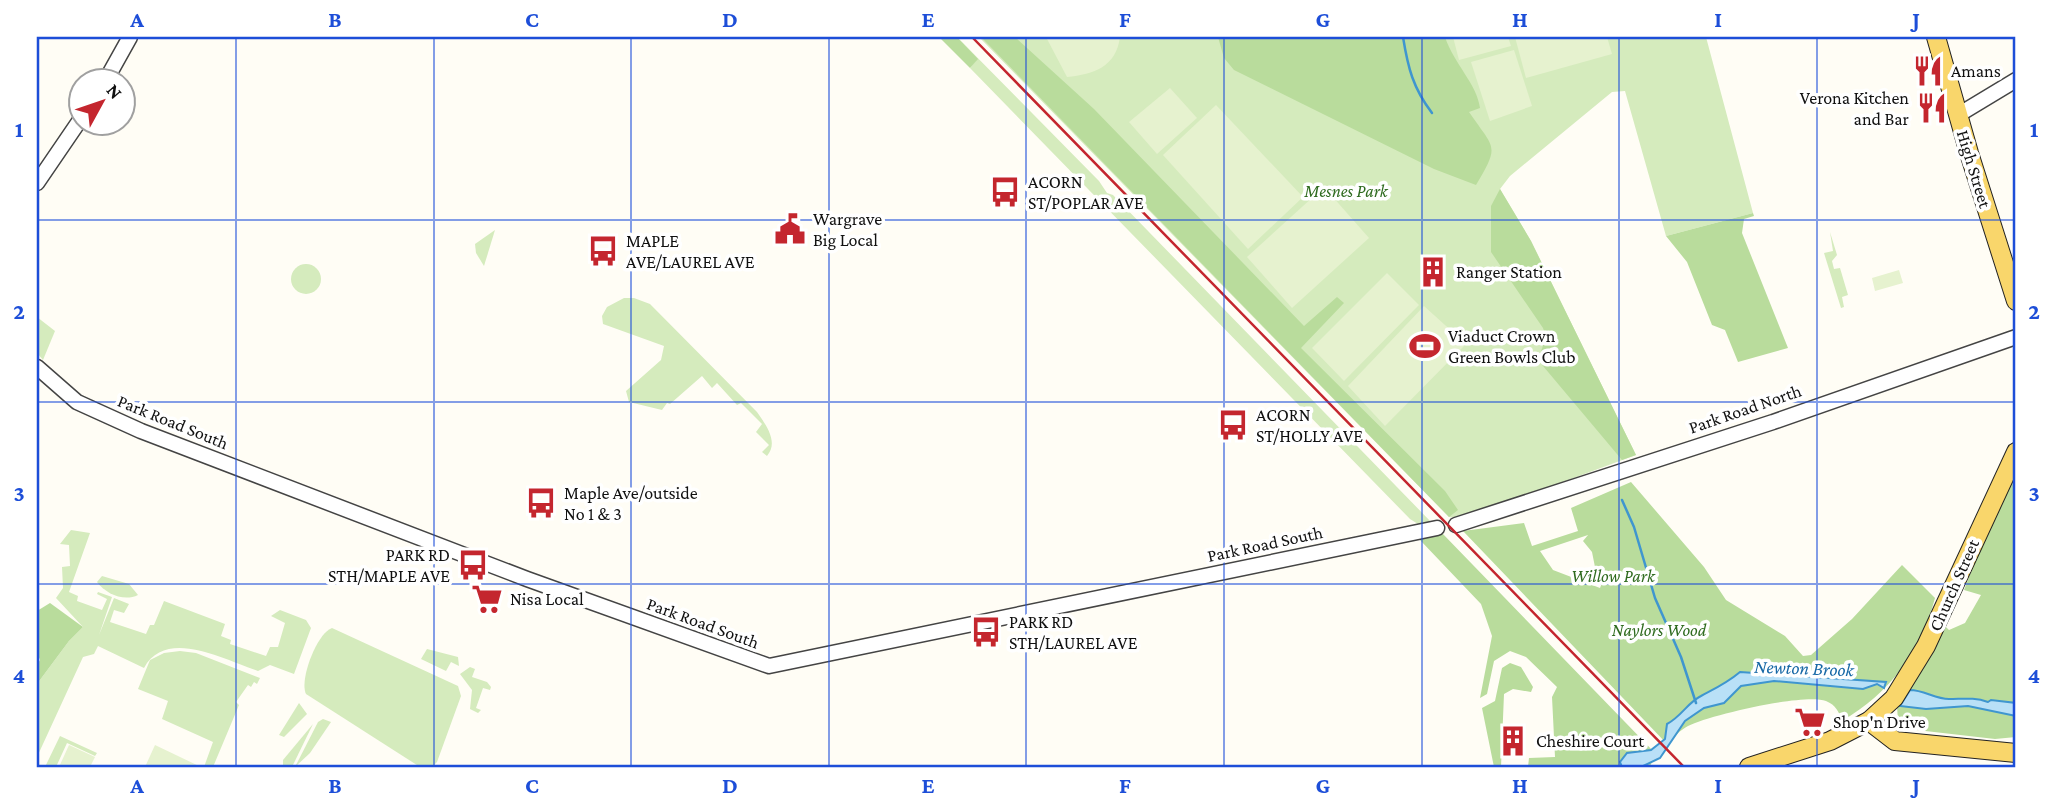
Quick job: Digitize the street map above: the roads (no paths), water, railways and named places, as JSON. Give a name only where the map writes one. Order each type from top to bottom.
[{"type":"main road","name":"High Street","points":[[1936,37],[2016,301]]},
{"type":"main road","name":"Church Street","points":[[1874,716],[1906,682],[1926,646],[2016,452]]},
{"type":"main road","points":[[1749,767],[1817,747],[1874,716],[1889,739],[2016,753]]},
{"type":"street","points":[[114,66],[130,37]]},
{"type":"street","points":[[1958,114],[2016,80]]},
{"type":"street","points":[[37,183],[69,136]]},
{"type":"street","name":"Park Road North","points":[[1457,525],[2016,337]]},
{"type":"street","name":"Park Road South","points":[[37,367],[77,402],[130,426],[527,579],[769,666],[1437,528]]},
{"type":"water","points":[[1740,672],[1886,682],[1884,688],[1877,684],[1863,689],[1774,681],[1741,686],[1724,703],[1704,708],[1685,721],[1660,758],[1641,767],[1622,767],[1620,762],[1627,753],[1651,750],[1665,739],[1667,724],[1696,699]]},
{"type":"water","points":[[1910,690],[1944,699],[2016,703],[2016,716],[1968,706],[1926,709],[1900,706]]},
{"type":"waterway","points":[[1403,37],[1412,77],[1432,113]]},
{"type":"waterway","points":[[1622,500],[1634,527],[1655,598],[1681,657],[1696,703]]},
{"type":"railway","points":[[972,37],[1684,767]]},
{"type":"place","name":"Amans","points":[[1928,71]]},
{"type":"place","name":"Verona Kitchen and Bar","points":[[1932,108]]},
{"type":"place","name":"ACORN ST/POPLAR AVE","points":[[1005,192]]},
{"type":"place","name":"Wargrave Big Local","points":[[790,229]]},
{"type":"place","name":"MAPLE AVE/LAUREL AVE","points":[[603,251]]},
{"type":"place","name":"Ranger Station","points":[[1433,272]]},
{"type":"place","name":"Viaduct Crown Green Bowls Club","points":[[1425,346]]},
{"type":"place","name":"ACORN ST/HOLLY AVE","points":[[1233,425]]},
{"type":"place","name":"Maple Ave/outside No 1 & 3","points":[[541,503]]},
{"type":"place","name":"PARK RD STH/MAPLE AVE","points":[[473,565]]},
{"type":"place","name":"Nisa Local","points":[[487,599]]},
{"type":"place","name":"PARK RD STH/LAUREL AVE","points":[[986,632]]},
{"type":"place","name":"Shop'n Drive","points":[[1810,722]]},
{"type":"place","name":"Cheshire Court","points":[[1513,741]]},
{"type":"park label","name":"Mesnes Park","points":[[1346,191]]},
{"type":"park label","name":"Willow Park","points":[[1613,576]]},
{"type":"park label","name":"Naylors Wood","points":[[1659,630]]},
{"type":"water label","name":"Newton Brook","points":[[1804,668]]}]
